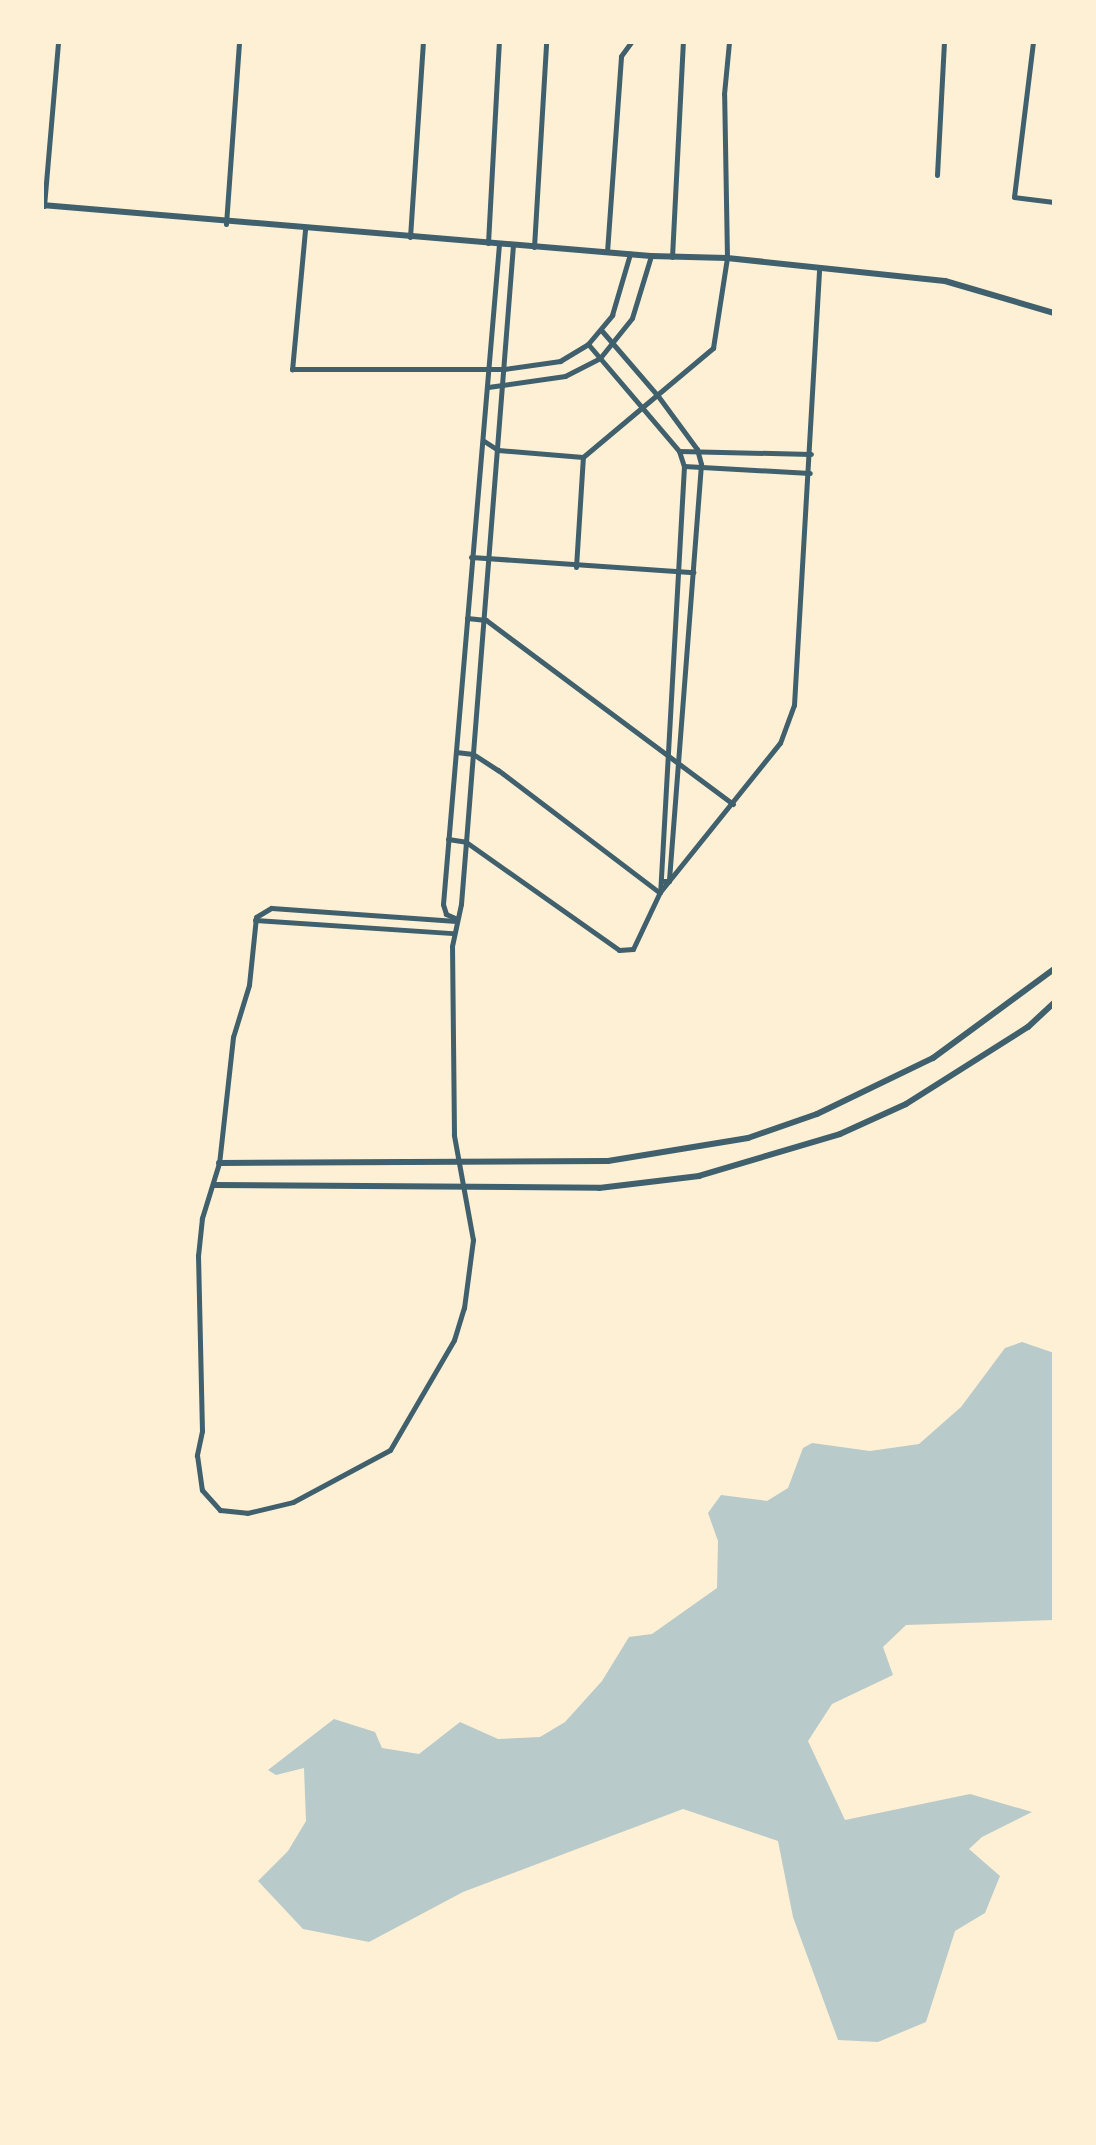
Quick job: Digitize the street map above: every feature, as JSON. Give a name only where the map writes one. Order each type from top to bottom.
[{"type":"street","points":[[58,42],[43,206],[226,224],[651,256],[727,258],[945,281],[1054,313]]},
{"type":"street","points":[[226,224],[239,42]]},
{"type":"street","points":[[410,237],[423,42]]},
{"type":"street","points":[[488,243],[499,42]]},
{"type":"street","points":[[534,247],[546,42]]},
{"type":"street","points":[[607,252],[620,61],[631,42]]},
{"type":"street","points":[[672,257],[683,42]]},
{"type":"street","points":[[484,440],[498,450],[583,457],[713,348],[727,258],[724,94],[729,42]]},
{"type":"street","points":[[937,175],[944,42]]},
{"type":"street","points":[[1033,42],[1014,197],[1054,202]]},
{"type":"street","points":[[305,230],[292,369],[504,369],[560,361],[588,344],[602,331],[622,292],[630,254]]},
{"type":"street","points":[[456,920],[443,907],[499,244]]},
{"type":"street","points":[[456,920],[267,908],[255,920],[249,985],[233,1037],[219,1163],[202,1218],[198,1255],[202,1431],[197,1455],[205,1496],[234,1514],[302,1499],[394,1446],[454,1340],[464,1308],[473,1240],[458,1161],[453,933],[456,920],[466,842],[486,620],[513,245]]},
{"type":"street","points":[[488,387],[565,376],[600,358],[614,345],[640,301],[651,256]]},
{"type":"street","points":[[448,839],[466,842],[619,950],[633,949],[660,892],[780,743],[794,705],[810,473],[819,270]]},
{"type":"street","points":[[602,331],[658,396],[697,449],[701,464],[669,881]]},
{"type":"street","points":[[588,344],[679,451],[684,466],[675,571],[660,892]]},
{"type":"street","points":[[679,451],[697,449],[811,454]]},
{"type":"street","points":[[576,567],[583,457]]},
{"type":"street","points":[[684,466],[701,464],[810,473]]},
{"type":"street","points":[[471,557],[576,567],[693,572]]},
{"type":"street","points":[[467,618],[486,620],[733,804]]},
{"type":"street","points":[[456,752],[473,754],[660,892]]},
{"type":"street","points":[[661,881],[669,881]]},
{"type":"street","points":[[365,927],[366,915]]},
{"type":"street","points":[[255,920],[453,933]]},
{"type":"street","points":[[219,1163],[608,1161],[748,1138],[817,1114],[933,1058],[1054,969]]},
{"type":"street","points":[[214,1185],[640,1185],[763,1159],[840,1134],[906,1104],[1028,1027],[1054,1003]]},
{"type":"shaded area","points":[[1022,1342],[1054,1353],[1054,1620],[906,1625],[883,1647],[893,1675],[832,1704],[808,1741],[845,1820],[970,1794],[1032,1812],[982,1837],[969,1849],[1000,1876],[985,1913],[955,1931],[926,2022],[878,2042],[838,2040],[793,1917],[778,1841],[683,1809],[463,1892],[369,1942],[303,1929],[258,1881],[288,1851],[306,1821],[304,1768],[276,1775],[268,1770],[334,1719],[375,1732],[382,1748],[419,1754],[460,1722],[498,1739],[540,1737],[565,1722],[602,1681],[629,1637],[652,1634],[717,1588],[718,1541],[708,1513],[721,1495],[767,1501],[788,1488],[803,1448],[812,1443],[870,1451],[919,1444],[961,1407],[1005,1348]]}]
